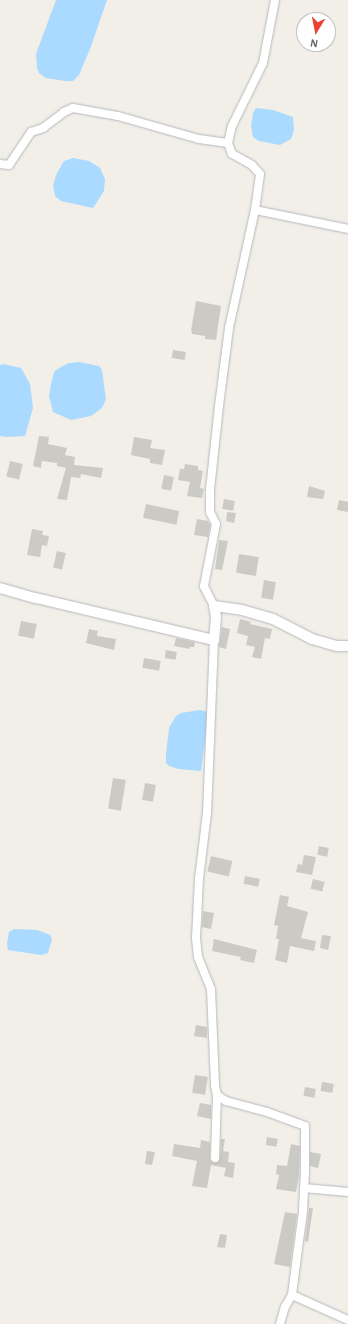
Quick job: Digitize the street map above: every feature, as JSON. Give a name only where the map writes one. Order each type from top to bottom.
[{"type":"street","points":[[215,1158],[217,1095],[215,1086],[211,988],[198,957],[196,938],[199,879],[208,799],[216,618],[214,606],[204,586],[216,524],[210,512],[210,490],[228,328],[255,210],[260,174],[252,165],[232,154],[228,143],[232,126],[263,63],[275,0]]},
{"type":"street","points":[[0,164],[9,165],[30,132],[43,128],[64,112],[73,108],[118,116],[199,139],[228,143]]},
{"type":"street","points":[[255,210],[348,229]]},
{"type":"street","points":[[0,588],[36,598],[214,640]]},
{"type":"street","points":[[214,606],[248,611],[272,619],[312,640],[338,646],[348,646]]},
{"type":"street","points":[[217,1095],[226,1101],[267,1112],[305,1126],[304,1188],[292,1295],[285,1307],[280,1324]]},
{"type":"street","points":[[304,1188],[348,1192]]},
{"type":"street","points":[[292,1295],[348,1320]]},
{"type":"water","points":[[56,0],[107,0],[90,49],[79,75],[73,81],[46,78],[39,73],[37,68],[36,54]]},
{"type":"water","points":[[256,108],[273,110],[293,117],[294,130],[291,139],[280,145],[259,141],[253,137],[251,126],[253,113]]},
{"type":"water","points":[[73,158],[89,161],[100,168],[105,179],[104,191],[93,208],[61,201],[55,196],[53,186],[56,175],[64,161]]},
{"type":"water","points":[[79,362],[99,366],[102,370],[106,399],[102,408],[91,416],[71,420],[53,412],[49,396],[54,372],[69,363]]},
{"type":"water","points":[[3,364],[21,368],[30,384],[33,408],[25,436],[0,436],[0,365]]},
{"type":"water","points":[[200,710],[209,712],[201,771],[179,769],[169,766],[166,763],[166,754],[169,728],[176,716],[181,713]]},
{"type":"water","points":[[14,929],[37,930],[50,935],[52,939],[48,953],[41,955],[8,950],[7,943],[9,932]]},
{"type":"building","points":[[196,301],[221,306],[216,340],[205,339],[205,336],[192,334],[191,331]]},
{"type":"building","points":[[173,350],[186,352],[185,360],[172,358]]},
{"type":"building","points":[[39,436],[49,437],[48,444],[67,448],[65,455],[75,457],[74,465],[103,468],[101,478],[81,474],[80,478],[71,477],[67,500],[57,499],[66,468],[57,466],[57,463],[42,461],[41,468],[33,466]]},
{"type":"building","points":[[134,437],[152,440],[150,448],[165,450],[162,465],[150,463],[150,459],[131,455]]},
{"type":"building","points":[[10,461],[23,464],[19,480],[6,477]]},
{"type":"building","points":[[185,464],[198,466],[198,470],[203,471],[200,488],[204,489],[202,498],[187,496],[190,482],[178,480],[180,469],[184,469]]},
{"type":"building","points":[[164,475],[174,477],[171,491],[161,489]]},
{"type":"building","points":[[309,486],[325,491],[323,499],[307,497]]},
{"type":"building","points":[[224,499],[235,501],[233,511],[222,509]]},
{"type":"building","points":[[339,500],[348,502],[348,512],[337,510]]},
{"type":"building","points":[[146,504],[179,511],[176,525],[143,518]]},
{"type":"building","points":[[227,512],[236,513],[234,523],[226,521]]},
{"type":"building","points":[[197,519],[208,521],[210,525],[208,537],[194,535]]},
{"type":"building","points":[[32,529],[43,531],[42,535],[49,536],[47,546],[42,545],[40,557],[27,555]]},
{"type":"building","points":[[219,540],[228,541],[222,570],[215,569]]},
{"type":"building","points":[[57,551],[66,553],[62,570],[53,568]]},
{"type":"building","points":[[239,554],[259,557],[256,576],[236,573]]},
{"type":"building","points":[[264,580],[276,582],[273,600],[261,598]]},
{"type":"building","points":[[240,619],[251,622],[250,624],[272,629],[270,639],[265,638],[261,659],[252,657],[255,647],[246,645],[248,636],[237,633]]},
{"type":"building","points":[[21,621],[37,624],[34,639],[18,636]]},
{"type":"building","points":[[222,627],[230,629],[226,649],[219,647]]},
{"type":"building","points":[[89,629],[98,631],[97,636],[116,639],[114,650],[86,643]]},
{"type":"building","points":[[176,638],[195,642],[194,647],[190,647],[190,649],[174,646]]},
{"type":"building","points":[[166,650],[177,652],[175,660],[165,658]]},
{"type":"building","points":[[144,658],[161,661],[159,671],[142,668]]},
{"type":"building","points":[[113,778],[126,780],[121,811],[108,809]]},
{"type":"building","points":[[145,783],[156,785],[153,802],[142,800]]},
{"type":"building","points":[[319,846],[329,848],[327,857],[317,855]]},
{"type":"building","points":[[304,855],[316,857],[312,875],[296,872],[298,864],[302,865]]},
{"type":"building","points":[[211,856],[232,861],[229,877],[207,872]]},
{"type":"building","points":[[245,876],[260,879],[258,887],[243,884]]},
{"type":"building","points":[[313,879],[325,882],[322,892],[311,889]]},
{"type":"building","points":[[280,895],[289,897],[287,906],[308,912],[301,938],[316,941],[314,951],[290,946],[287,963],[275,960],[279,939],[276,939],[278,926],[274,925]]},
{"type":"building","points":[[203,911],[214,913],[211,929],[202,927]]},
{"type":"building","points":[[322,935],[331,936],[328,950],[320,948]]},
{"type":"building","points":[[214,939],[257,950],[254,963],[240,960],[241,957],[212,951]]},
{"type":"building","points":[[196,1025],[207,1027],[207,1038],[194,1036]]},
{"type":"building","points":[[195,1075],[208,1077],[205,1095],[192,1093]]},
{"type":"building","points":[[322,1082],[334,1084],[332,1093],[321,1091]]},
{"type":"building","points":[[305,1087],[316,1089],[314,1098],[303,1096]]},
{"type":"building","points":[[200,1103],[211,1105],[211,1119],[197,1116]]},
{"type":"building","points":[[267,1137],[278,1139],[276,1147],[266,1145]]},
{"type":"building","points":[[221,1139],[225,1139],[223,1151],[229,1152],[228,1162],[235,1163],[233,1178],[224,1176],[226,1168],[211,1165],[207,1188],[192,1186],[197,1161],[172,1156],[174,1144],[200,1148],[201,1140],[210,1142],[210,1160],[215,1163],[220,1159]]},
{"type":"building","points":[[291,1144],[300,1146],[299,1176],[296,1192],[276,1189],[279,1175],[276,1174],[277,1165],[287,1166]]},
{"type":"building","points":[[147,1151],[155,1152],[152,1165],[145,1164]]},
{"type":"building","points":[[310,1152],[321,1154],[318,1168],[310,1166]]},
{"type":"building","points":[[309,1208],[313,1208],[308,1242],[305,1241]]},
{"type":"building","points":[[285,1212],[297,1214],[290,1267],[274,1264]]},
{"type":"building","points":[[220,1234],[227,1235],[225,1248],[217,1247]]}]
